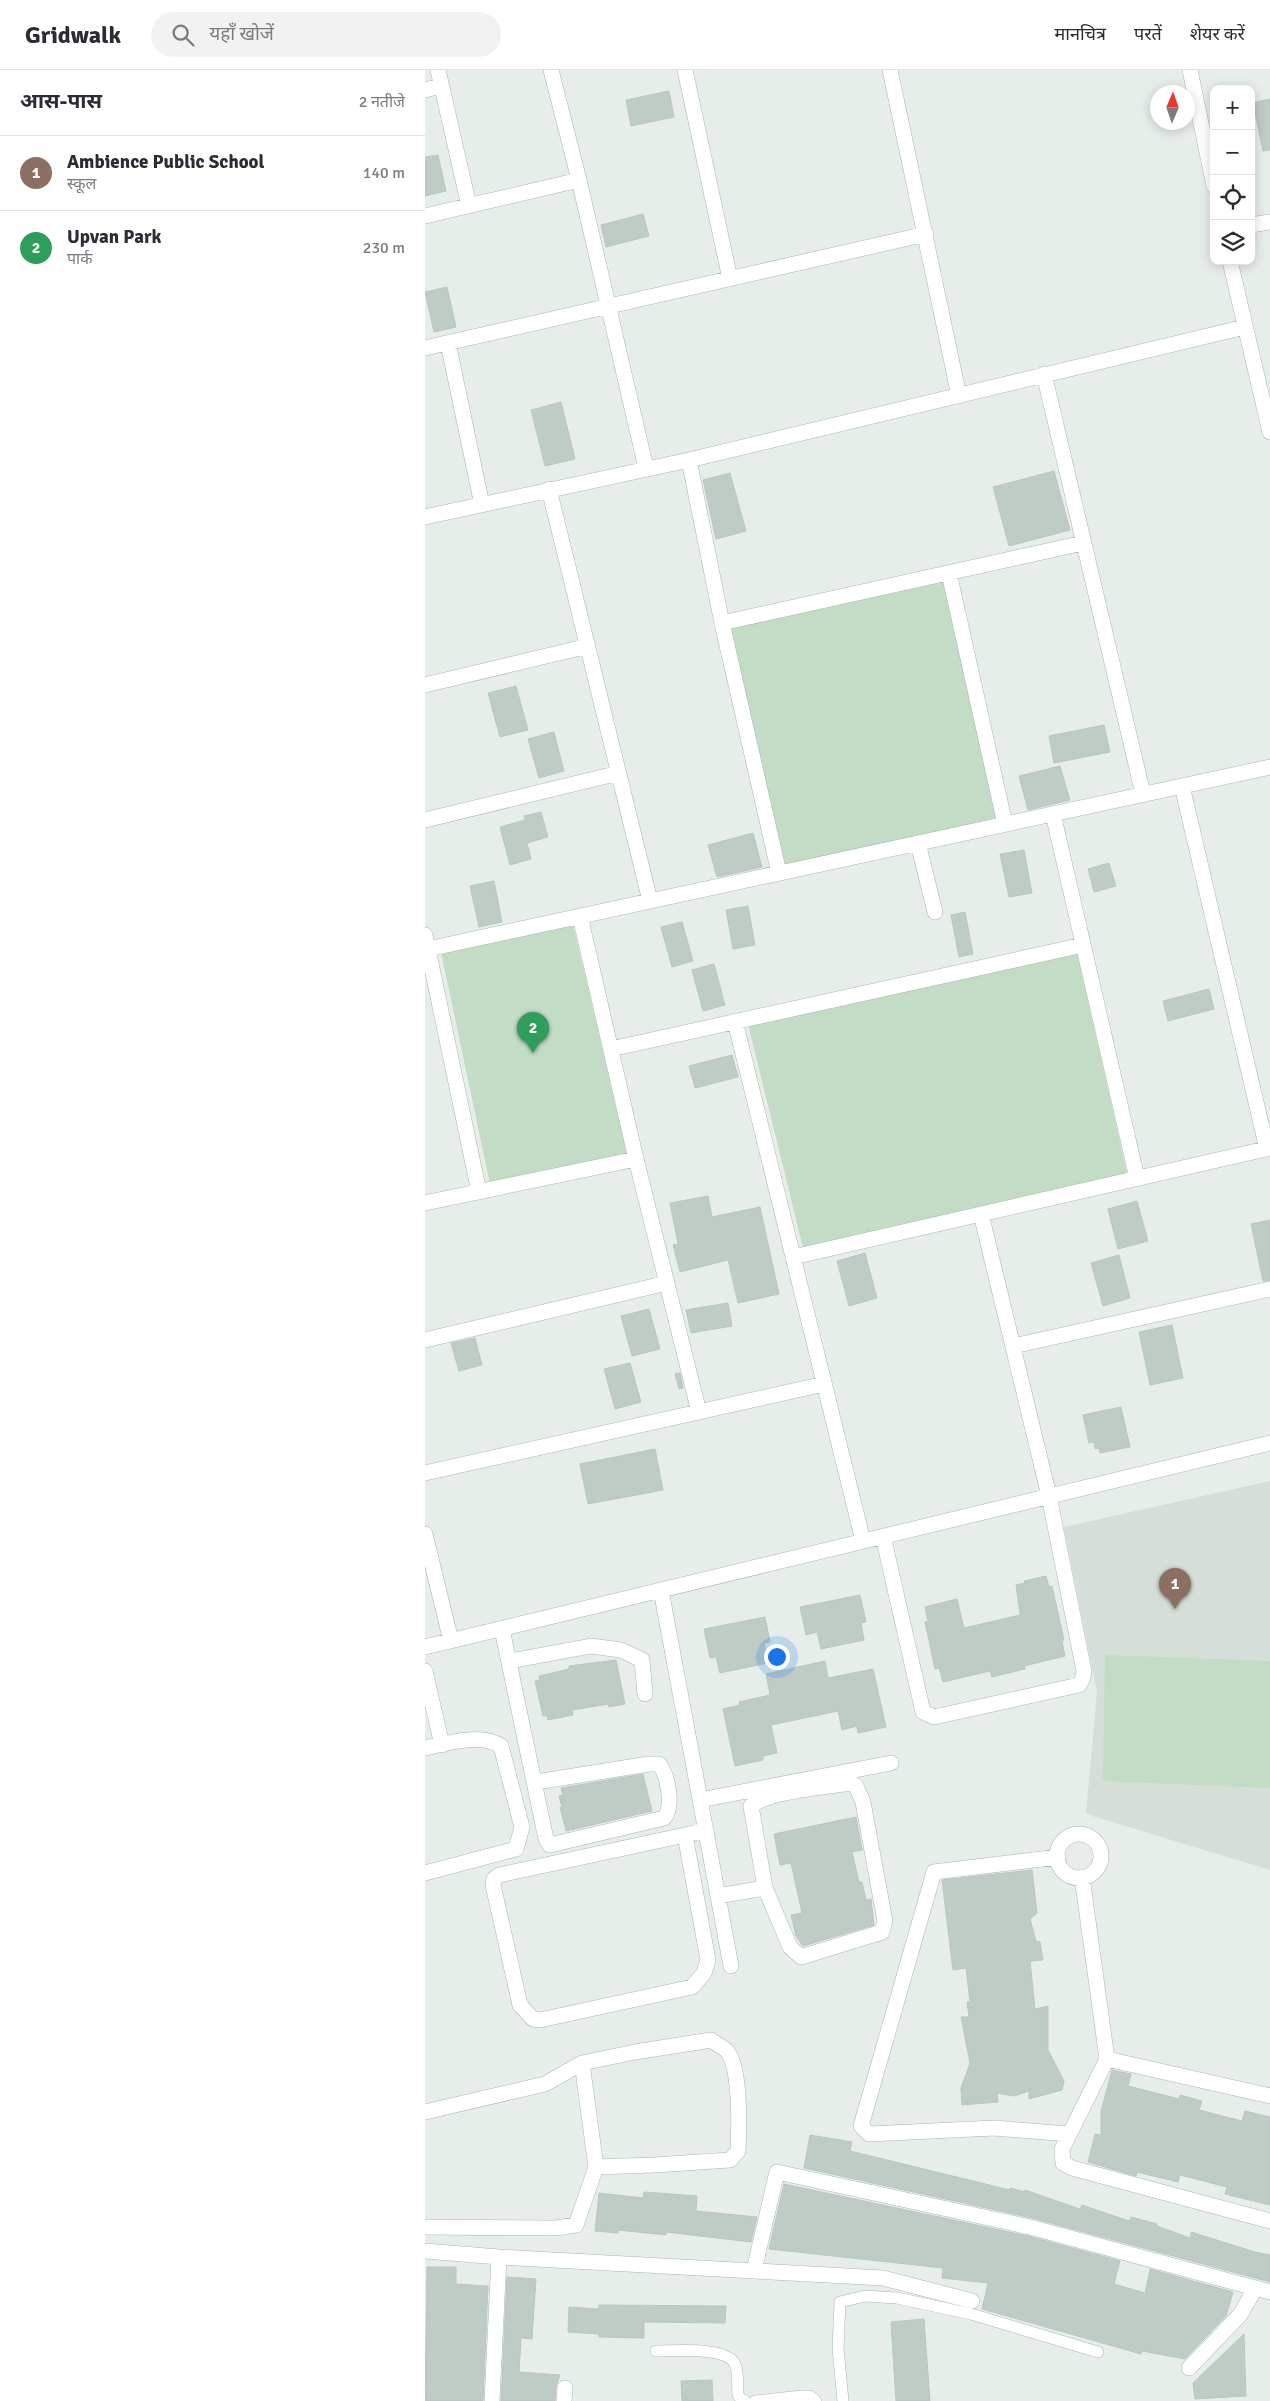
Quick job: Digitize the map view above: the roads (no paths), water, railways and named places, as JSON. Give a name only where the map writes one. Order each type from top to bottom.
[{"type":"street","points":[[438,70],[469,206]]},
{"type":"street","points":[[551,70],[579,180],[646,468]]},
{"type":"street","points":[[685,70],[730,279]]},
{"type":"street","points":[[890,70],[959,396]]},
{"type":"street","points":[[1189,70],[1212,175]]},
{"type":"street","points":[[425,90],[441,86]]},
{"type":"street","points":[[425,216],[579,180]]},
{"type":"street","points":[[1255,224],[1270,222]]},
{"type":"street","points":[[425,348],[926,234]]},
{"type":"street","points":[[1231,265],[1270,432]]},
{"type":"street","points":[[425,517],[689,460],[1245,327]]},
{"type":"street","points":[[448,343],[482,505]]},
{"type":"street","points":[[1044,374],[1143,794]]},
{"type":"street","points":[[689,460],[722,623],[779,873]]},
{"type":"street","points":[[549,489],[650,900]]},
{"type":"street","points":[[722,623],[1083,543]]},
{"type":"street","points":[[949,573],[1005,824]]},
{"type":"street","points":[[425,685],[588,646]]},
{"type":"street","points":[[479,1192],[426,942],[580,916],[1270,767]]},
{"type":"street","points":[[425,820],[619,773]]},
{"type":"street","points":[[793,1257],[1268,1148],[1182,786]]},
{"type":"street","points":[[1053,814],[1137,1178]]},
{"type":"street","points":[[919,843],[935,912]]},
{"type":"street","points":[[580,916],[636,1159],[699,1412]]},
{"type":"street","points":[[611,1048],[1083,945]]},
{"type":"street","points":[[735,1021],[863,1541]]},
{"type":"street","points":[[425,1203],[636,1159]]},
{"type":"street","points":[[883,1536],[923,1712],[934,1717],[1079,1685],[1083,1678],[1083,1670],[1049,1496],[981,1214]]},
{"type":"street","points":[[425,1340],[667,1283]]},
{"type":"street","points":[[1013,1346],[1270,1289]]},
{"type":"street","points":[[425,1473],[825,1384]]},
{"type":"street","points":[[425,1647],[1270,1443]]},
{"type":"street","points":[[425,1534],[451,1641]]},
{"type":"street","points":[[661,1590],[731,1966]]},
{"type":"street","points":[[502,1629],[536,1782],[546,1839],[550,1845],[664,1818],[669,1807],[664,1770],[659,1764],[536,1782]]},
{"type":"street","points":[[510,1661],[591,1646],[621,1650],[642,1660],[645,1694]]},
{"type":"street","points":[[425,1671],[442,1744]]},
{"type":"street","points":[[425,1748],[442,1744],[487,1740],[492,1740],[501,1746],[522,1827],[521,1837],[516,1849],[425,1873]]},
{"type":"street","points":[[700,1800],[891,1763]]},
{"type":"street","points":[[851,1783],[856,1786],[863,1802],[885,1921],[882,1932],[801,1957],[790,1947],[765,1888],[751,1806],[756,1802],[774,1796],[851,1783]]},
{"type":"street","points":[[685,1834],[708,1960],[704,1973],[692,1987],[541,2020],[533,2019],[520,2005],[493,1885],[494,1879],[499,1875],[685,1834],[706,1830]]},
{"type":"street","points":[[1073,1835],[1087,1835],[1093,1839],[1101,1851],[1101,1858],[1095,1871],[1083,1877],[1075,1877],[1063,1870],[1058,1857],[1061,1844],[1073,1835]]},
{"type":"street","points":[[1058,1857],[934,1872],[861,2126],[869,2134],[994,2128],[1069,2134]]},
{"type":"street","points":[[1083,1877],[1107,2059],[1062,2149],[1063,2163],[1072,2168],[1270,2222]]},
{"type":"street","points":[[718,1896],[765,1888]]},
{"type":"street","points":[[425,2112],[545,2084],[582,2063],[635,2052],[711,2040],[727,2052],[735,2072],[739,2123],[738,2151],[729,2160],[654,2166],[596,2167]]},
{"type":"street","points":[[1107,2059],[1270,2096]]},
{"type":"street","points":[[425,2228],[556,2228],[576,2225],[596,2167],[582,2063]]},
{"type":"street","points":[[754,2270],[777,2172],[1030,2227],[1263,2290],[1189,2368]]},
{"type":"street","points":[[425,2251],[499,2257],[883,2278],[972,2301]]},
{"type":"street","points":[[493,2401],[499,2257]]},
{"type":"lane","points":[[843,2401],[838,2348],[840,2302],[865,2296],[897,2298],[971,2314],[1098,2352]]},
{"type":"lane","points":[[656,2351],[706,2351],[729,2358],[736,2364],[738,2395],[745,2401]]},
{"type":"lane","points":[[755,2401],[810,2396],[816,2401]]},
{"type":"place","name":"Upvan Park","points":[[533,1053]]},
{"type":"place","name":"Ambience Public School","points":[[1175,1609]]}]
